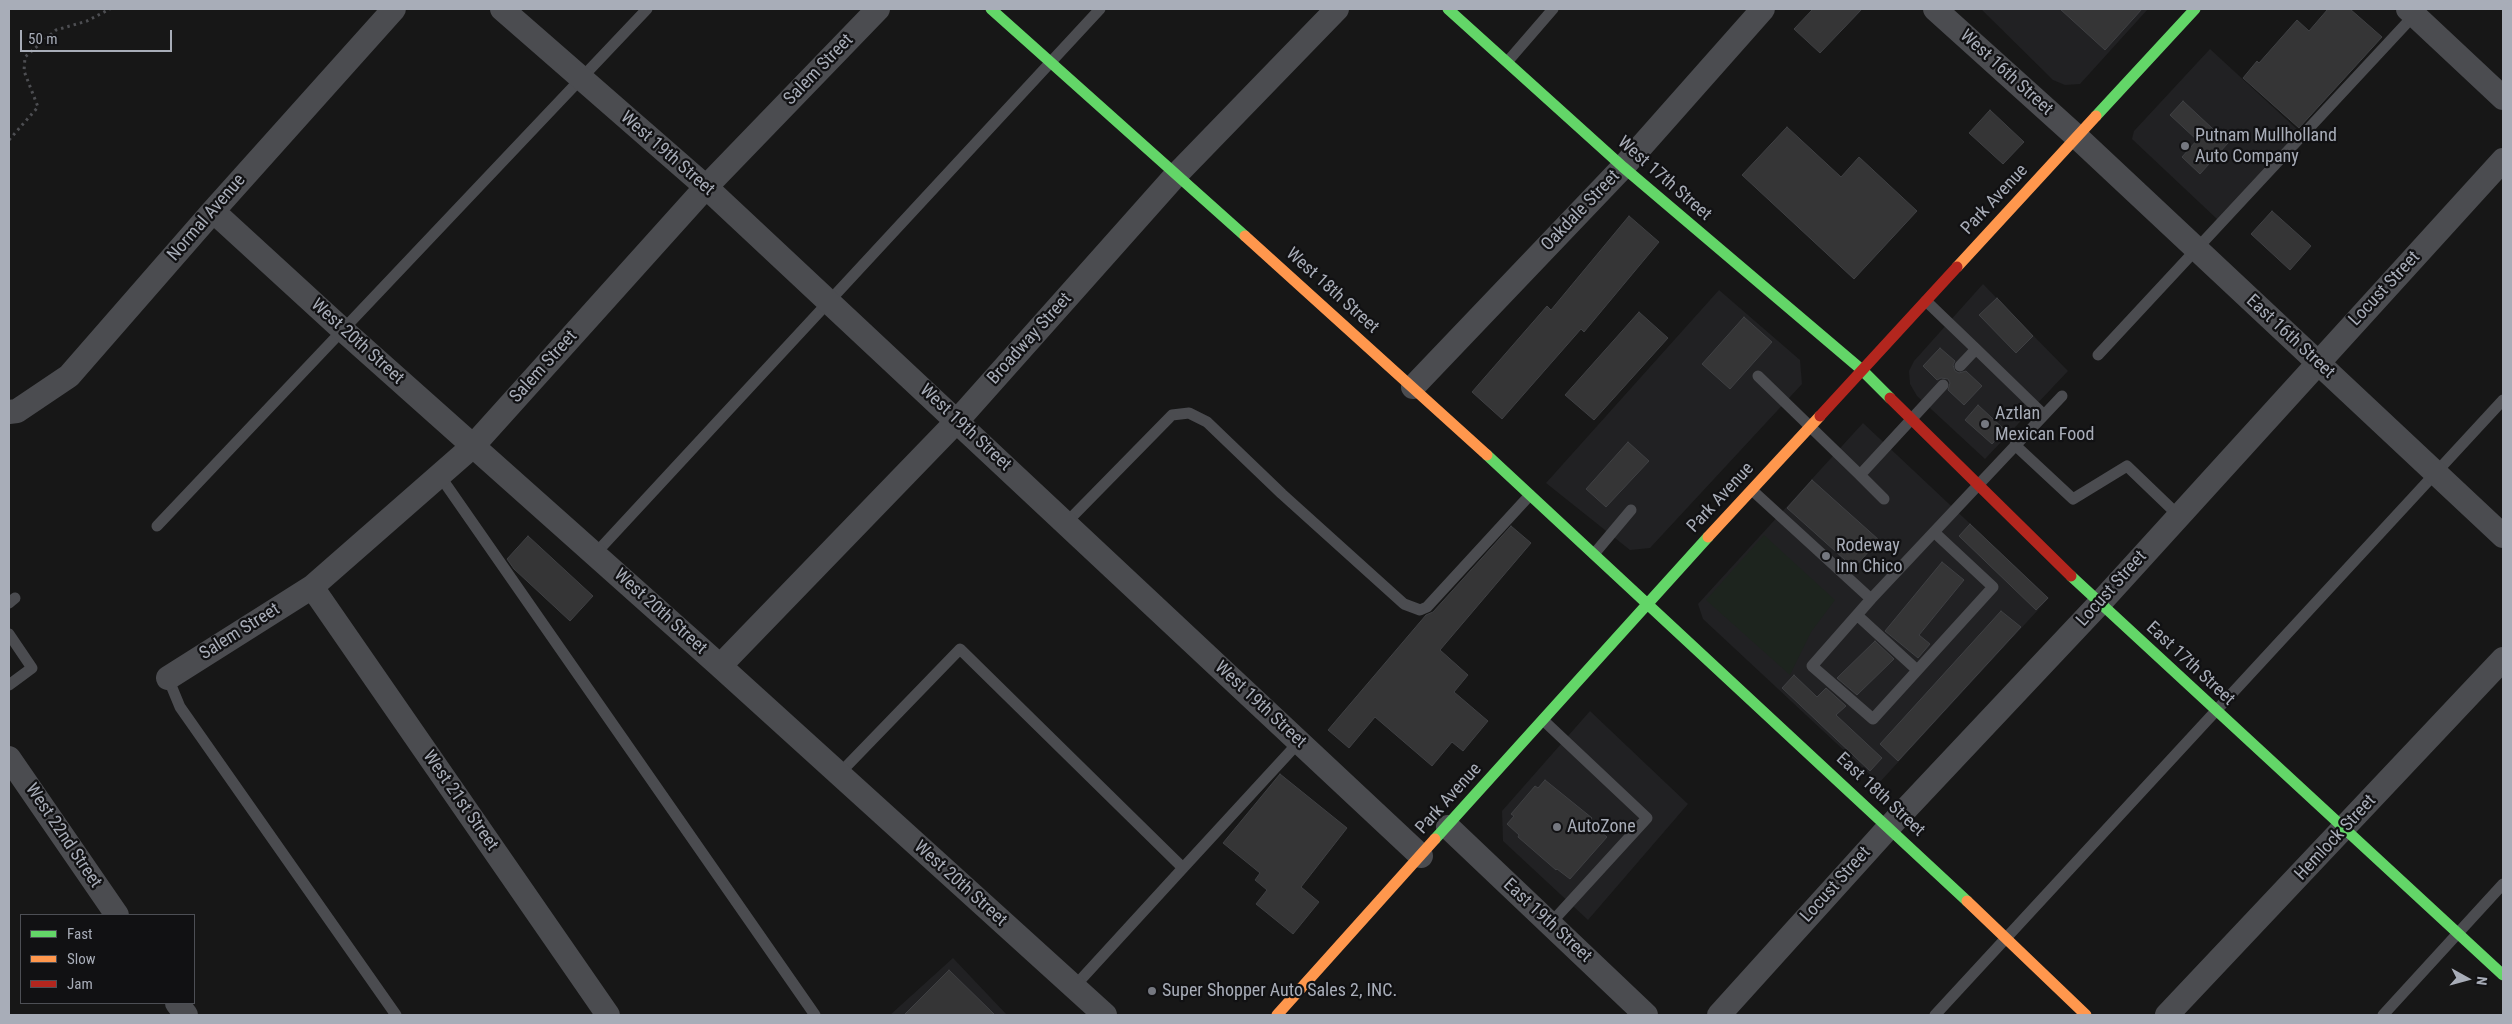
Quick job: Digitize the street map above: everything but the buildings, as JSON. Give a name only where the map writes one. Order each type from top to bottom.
[{"type":"street","name":"Normal Avenue","points":[[9,412],[17,411],[69,376],[213,210],[394,9]]},
{"type":"street","name":"West 19th Street","points":[[502,9],[706,187],[1421,856]]},
{"type":"street","name":"Salem Street","points":[[168,678],[312,587],[473,446],[706,187],[878,9]]},
{"type":"street","name":"West 18th Street","points":[[991,9],[1413,387],[1647,604]]},
{"type":"street","name":"Broadway Street","points":[[720,666],[957,421],[1176,175],[1337,9]]},
{"type":"street","name":"West 17th Street","points":[[1448,9],[1508,60],[1623,167],[1862,370]]},
{"type":"street","name":"Oakdale Street","points":[[1413,387],[1623,167],[1763,9]]},
{"type":"street","name":"West 16th Street","points":[[1935,9],[2077,137]]},
{"type":"street","name":"Park Avenue","points":[[1277,1015],[1647,604],[2077,137],[2181,17],[2195,9]]},
{"type":"street","points":[[2414,11],[2503,98]]},
{"type":"street","name":"East 16th Street","points":[[2077,137],[2503,536]]},
{"type":"street","name":"Locust Street","points":[[1719,1015],[1889,827],[2099,604],[2503,160]]},
{"type":"street","name":"West 20th Street","points":[[213,210],[344,331],[720,666],[1105,1015]]},
{"type":"street","name":"East 17th Street","points":[[1862,370],[2099,604],[2503,975]]},
{"type":"street","name":"West 21st Street","points":[[312,587],[608,1015]]},
{"type":"street","name":"East 18th Street","points":[[1647,604],[1889,827],[2086,1015]]},
{"type":"street","name":"Hemlock Street","points":[[2167,1015],[2344,830],[2503,659]]},
{"type":"street","name":"West 22nd Street","points":[[9,758],[116,914]]},
{"type":"street","name":"East 19th Street","points":[[1448,827],[1646,1015]]},
{"type":"street","points":[[178,1004],[186,1015]]},
{"type":"lane","points":[[156,526],[344,331],[647,9]]},
{"type":"lane","points":[[595,554],[1100,9]]},
{"type":"lane","points":[[1508,60],[1553,9]]},
{"type":"lane","points":[[2098,355],[2414,11]]},
{"type":"lane","points":[[1926,301],[2044,415]]},
{"type":"lane","points":[[1960,366],[1976,349]]},
{"type":"lane","points":[[1758,376],[1811,426],[1884,500]]},
{"type":"lane","points":[[1860,475],[1942,385]]},
{"type":"lane","points":[[1934,532],[1993,587],[1872,719],[1812,666],[1870,599],[2062,396]]},
{"type":"lane","points":[[1936,1015],[2503,400]]},
{"type":"lane","points":[[1066,523],[1172,415],[1189,413],[1207,422],[1282,494],[1404,604],[1420,610],[1427,607],[1530,495]]},
{"type":"lane","points":[[2015,446],[2073,500],[2127,466],[2179,516]]},
{"type":"lane","points":[[440,476],[815,1015]]},
{"type":"lane","points":[[1753,491],[1870,599]]},
{"type":"lane","points":[[1594,554],[1631,510]]},
{"type":"lane","points":[[1857,615],[1917,670]]},
{"type":"lane","points":[[9,634],[32,668],[9,685]]},
{"type":"lane","points":[[839,774],[960,649],[1183,868]]},
{"type":"lane","points":[[168,678],[180,708],[396,1015]]},
{"type":"lane","points":[[1543,720],[1647,818],[1550,924]]},
{"type":"lane","points":[[1074,987],[1299,742]]},
{"type":"lane","points":[[2383,1015],[2503,884]]},
{"type":"path","points":[[9,140],[38,108],[24,71],[25,57],[56,30],[87,21],[110,9]]},
{"type":"shaded area","points":[[1981,9],[2148,9],[2080,84],[2065,85],[2053,80]]},
{"type":"shaded area","points":[[2210,49],[2299,131],[2217,219],[2132,139],[2134,131]]},
{"type":"shaded area","points":[[1983,284],[2068,371],[1985,459],[1917,396],[1910,384],[1909,371],[1914,361]]},
{"type":"shaded area","points":[[1719,290],[1800,360],[1802,384],[1650,548],[1630,550],[1546,483]]},
{"type":"shaded area","points":[[1863,423],[2049,598],[1879,783],[1703,619],[1698,604]]},
{"type":"shaded area","points":[[1764,535],[1835,600],[1811,632],[1790,675],[1706,600]]},
{"type":"shaded area","points":[[1590,711],[1688,804],[1588,920],[1503,841],[1502,811]]},
{"type":"shaded area","points":[[953,958],[1007,1015],[890,1015]]},
{"type":"traffic: fast","points":[[991,9],[1245,236]]},
{"type":"traffic: fast","points":[[1448,9],[1623,167],[1862,370],[1890,398]]},
{"type":"traffic: fast","points":[[2096,116],[2195,9]]},
{"type":"traffic: fast","points":[[1487,455],[1967,901]]},
{"type":"traffic: fast","points":[[1435,839],[1708,537]]},
{"type":"traffic: fast","points":[[2071,576],[2503,975]]},
{"type":"traffic: slow","points":[[1957,267],[2096,116]]},
{"type":"traffic: slow","points":[[1245,236],[1487,455]]},
{"type":"traffic: slow","points":[[1708,537],[1820,416]]},
{"type":"traffic: slow","points":[[1277,1015],[1435,839]]},
{"type":"traffic: slow","points":[[1967,901],[2086,1015]]},
{"type":"traffic: jam","points":[[1820,416],[1957,267]]},
{"type":"traffic: jam","points":[[1890,398],[2071,576]]},
{"type":"place","name":"Putnam Mullholland Auto Company","points":[[2185,146]]},
{"type":"place","name":"Aztlan Mexican Food","points":[[1985,424]]},
{"type":"place","name":"Rodeway Inn Chico","points":[[1826,556]]},
{"type":"place","name":"AutoZone","points":[[1557,827]]},
{"type":"place","name":"Super Shopper Auto Sales 2, INC.","points":[[1152,991]]}]
